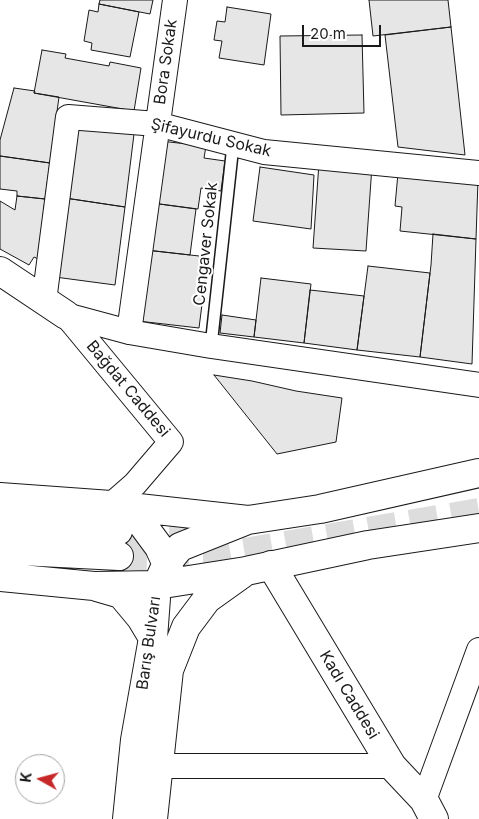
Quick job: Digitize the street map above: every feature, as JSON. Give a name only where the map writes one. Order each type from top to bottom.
[{"type":"main road","points":[[0,271],[55,308]]},
{"type":"main road","points":[[165,577],[180,547],[248,520],[320,509],[479,473]]},
{"type":"main road","points":[[0,497],[111,505],[248,520]]},
{"type":"main road","points":[[111,505],[142,524],[159,547],[165,577],[169,670]]},
{"type":"main road","points":[[0,522],[119,543],[0,550]]},
{"type":"main road","points":[[94,586],[259,568],[368,546],[479,528]]},
{"type":"main road","name":"Barış Bulvarı","points":[[153,819],[169,670],[186,627],[207,600],[259,568]]},
{"type":"main road","name":"Kadı Caddesi","points":[[259,568],[392,766],[429,810]]},
{"type":"main road","points":[[0,577],[94,586],[121,594],[141,618],[152,638]]},
{"type":"main road","name":"Barış Bulvarı","points":[[127,819],[135,740],[152,638],[165,577]]},
{"type":"street","name":"Bora Sokak","points":[[129,332],[175,0]]},
{"type":"street","name":"Şifayurdu Sokak","points":[[55,308],[68,117],[157,124],[264,152],[479,173]]},
{"type":"street","points":[[55,308],[129,332],[211,346],[479,385]]},
{"type":"street","name":"Bağdat Caddesi","points":[[55,308],[171,442],[136,484],[111,505]]},
{"type":"street","points":[[429,810],[479,650]]},
{"type":"street","points":[[159,766],[392,766]]},
{"type":"lane","name":"Cengaver Sokak","points":[[211,346],[233,145]]},
{"type":"building","points":[[100,0],[153,0],[150,14],[99,4]]},
{"type":"building","points":[[369,0],[448,0],[451,27],[373,36]]},
{"type":"building","points":[[99,4],[139,12],[130,57],[91,50],[92,43],[84,41],[89,10],[98,12]]},
{"type":"building","points":[[227,7],[271,14],[264,65],[219,58],[222,41],[214,40],[217,21],[225,22]]},
{"type":"building","points":[[451,27],[465,155],[398,147],[385,35]]},
{"type":"building","points":[[362,35],[364,113],[281,115],[280,36]]},
{"type":"building","points":[[42,50],[66,54],[65,58],[109,66],[110,62],[141,68],[134,111],[34,93]]},
{"type":"building","points":[[14,88],[59,97],[50,163],[0,156],[0,140]]},
{"type":"building","points":[[74,126],[134,134],[125,207],[65,198]]},
{"type":"building","points":[[160,141],[206,146],[204,158],[225,161],[221,191],[201,188],[198,209],[152,203]]},
{"type":"building","points":[[0,156],[50,163],[45,199],[17,196],[17,191],[0,189]]},
{"type":"building","points":[[319,163],[372,166],[366,251],[313,248]]},
{"type":"building","points":[[260,167],[314,175],[311,229],[253,221]]},
{"type":"building","points":[[398,173],[478,180],[476,239],[400,231],[402,207],[395,206]]},
{"type":"building","points":[[17,196],[45,199],[38,259],[34,257],[29,265],[0,249],[0,201],[15,210]]},
{"type":"building","points":[[65,198],[125,207],[115,285],[55,277]]},
{"type":"building","points":[[152,203],[196,209],[190,255],[146,250]]},
{"type":"building","points":[[433,234],[476,239],[472,364],[420,357]]},
{"type":"building","points":[[146,250],[208,257],[199,328],[138,321]]},
{"type":"building","points":[[368,266],[430,273],[420,357],[357,350]]},
{"type":"building","points":[[261,278],[311,284],[304,343],[254,337]]},
{"type":"building","points":[[310,290],[364,296],[357,350],[304,343]]},
{"type":"building","points":[[222,315],[256,320],[254,337],[220,333]]},
{"type":"building","points":[[214,375],[342,398],[336,442],[277,454]]},
{"type":"tunnel","points":[[119,556],[210,558],[479,512]]},
{"type":"tunnel","points":[[127,531],[219,530]]}]
